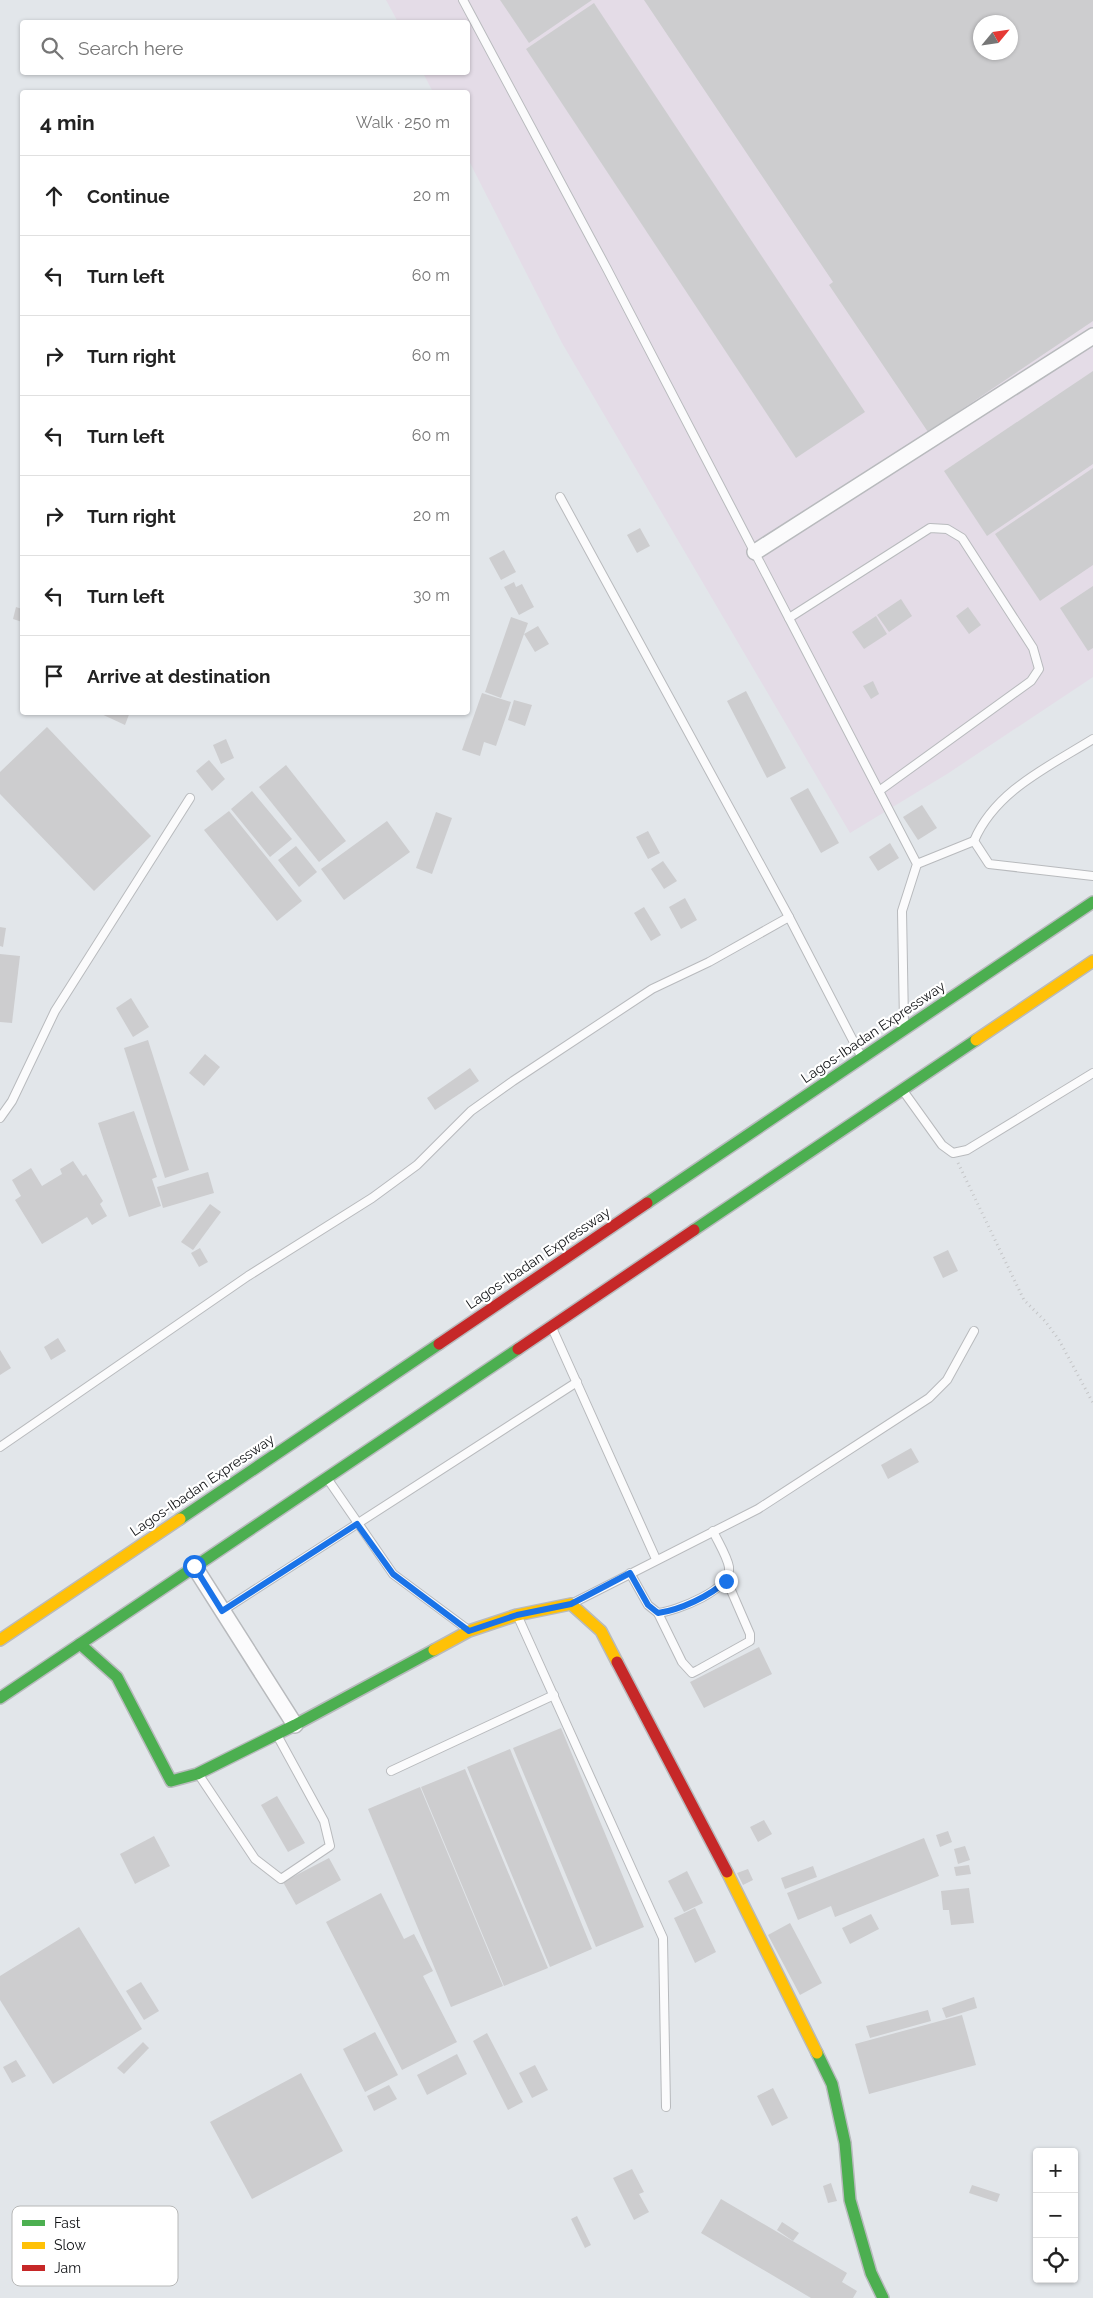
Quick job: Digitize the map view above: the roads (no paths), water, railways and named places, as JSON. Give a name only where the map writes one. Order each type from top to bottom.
[{"type":"main road","name":"Lagos-Ibadan Expressway","points":[[0,1640],[1093,902]]},
{"type":"main road","points":[[0,1698],[1093,961]]},
{"type":"main road","points":[[80,1644],[117,1677],[171,1781],[198,1774],[295,1725],[469,1631],[517,1615],[571,1604],[601,1631],[758,1931],[832,2084],[845,2143],[850,2200],[871,2273],[883,2298]]},
{"type":"street","points":[[755,552],[1093,336]]},
{"type":"street","points":[[194,1566],[295,1725]]},
{"type":"lane","points":[[463,0],[755,552],[917,864],[902,911],[904,1029]]},
{"type":"lane","points":[[560,498],[789,917],[862,1057]]},
{"type":"lane","points":[[789,618],[930,528],[947,528],[962,538],[1033,648],[1039,669],[1031,681],[879,791]]},
{"type":"lane","points":[[917,864],[974,841],[981,824],[1006,795],[1093,739]]},
{"type":"lane","points":[[0,1118],[12,1100],[55,1011],[190,798]]},
{"type":"lane","points":[[974,841],[989,864],[1093,876]]},
{"type":"lane","points":[[0,1447],[248,1276],[372,1198],[417,1165],[471,1111],[513,1081],[652,988],[709,962],[789,917]]},
{"type":"lane","points":[[902,1089],[942,1145],[953,1153],[967,1150],[1093,1073]]},
{"type":"lane","points":[[551,1326],[656,1559]]},
{"type":"lane","points":[[571,1604],[656,1559],[758,1509],[929,1398],[947,1380],[974,1330]]},
{"type":"lane","points":[[222,1611],[577,1382]]},
{"type":"lane","points":[[326,1477],[393,1574],[469,1631]]},
{"type":"lane","points":[[658,1613],[667,1612],[716,1590],[726,1581],[729,1568],[713,1531]]},
{"type":"lane","points":[[630,1573],[648,1605],[658,1613],[682,1662],[692,1673],[750,1641],[750,1634],[726,1581]]},
{"type":"lane","points":[[517,1615],[663,1938],[666,2107]]},
{"type":"lane","points":[[391,1771],[554,1695]]},
{"type":"lane","points":[[198,1774],[255,1859],[281,1879],[330,1846],[324,1821],[276,1734]]}]
